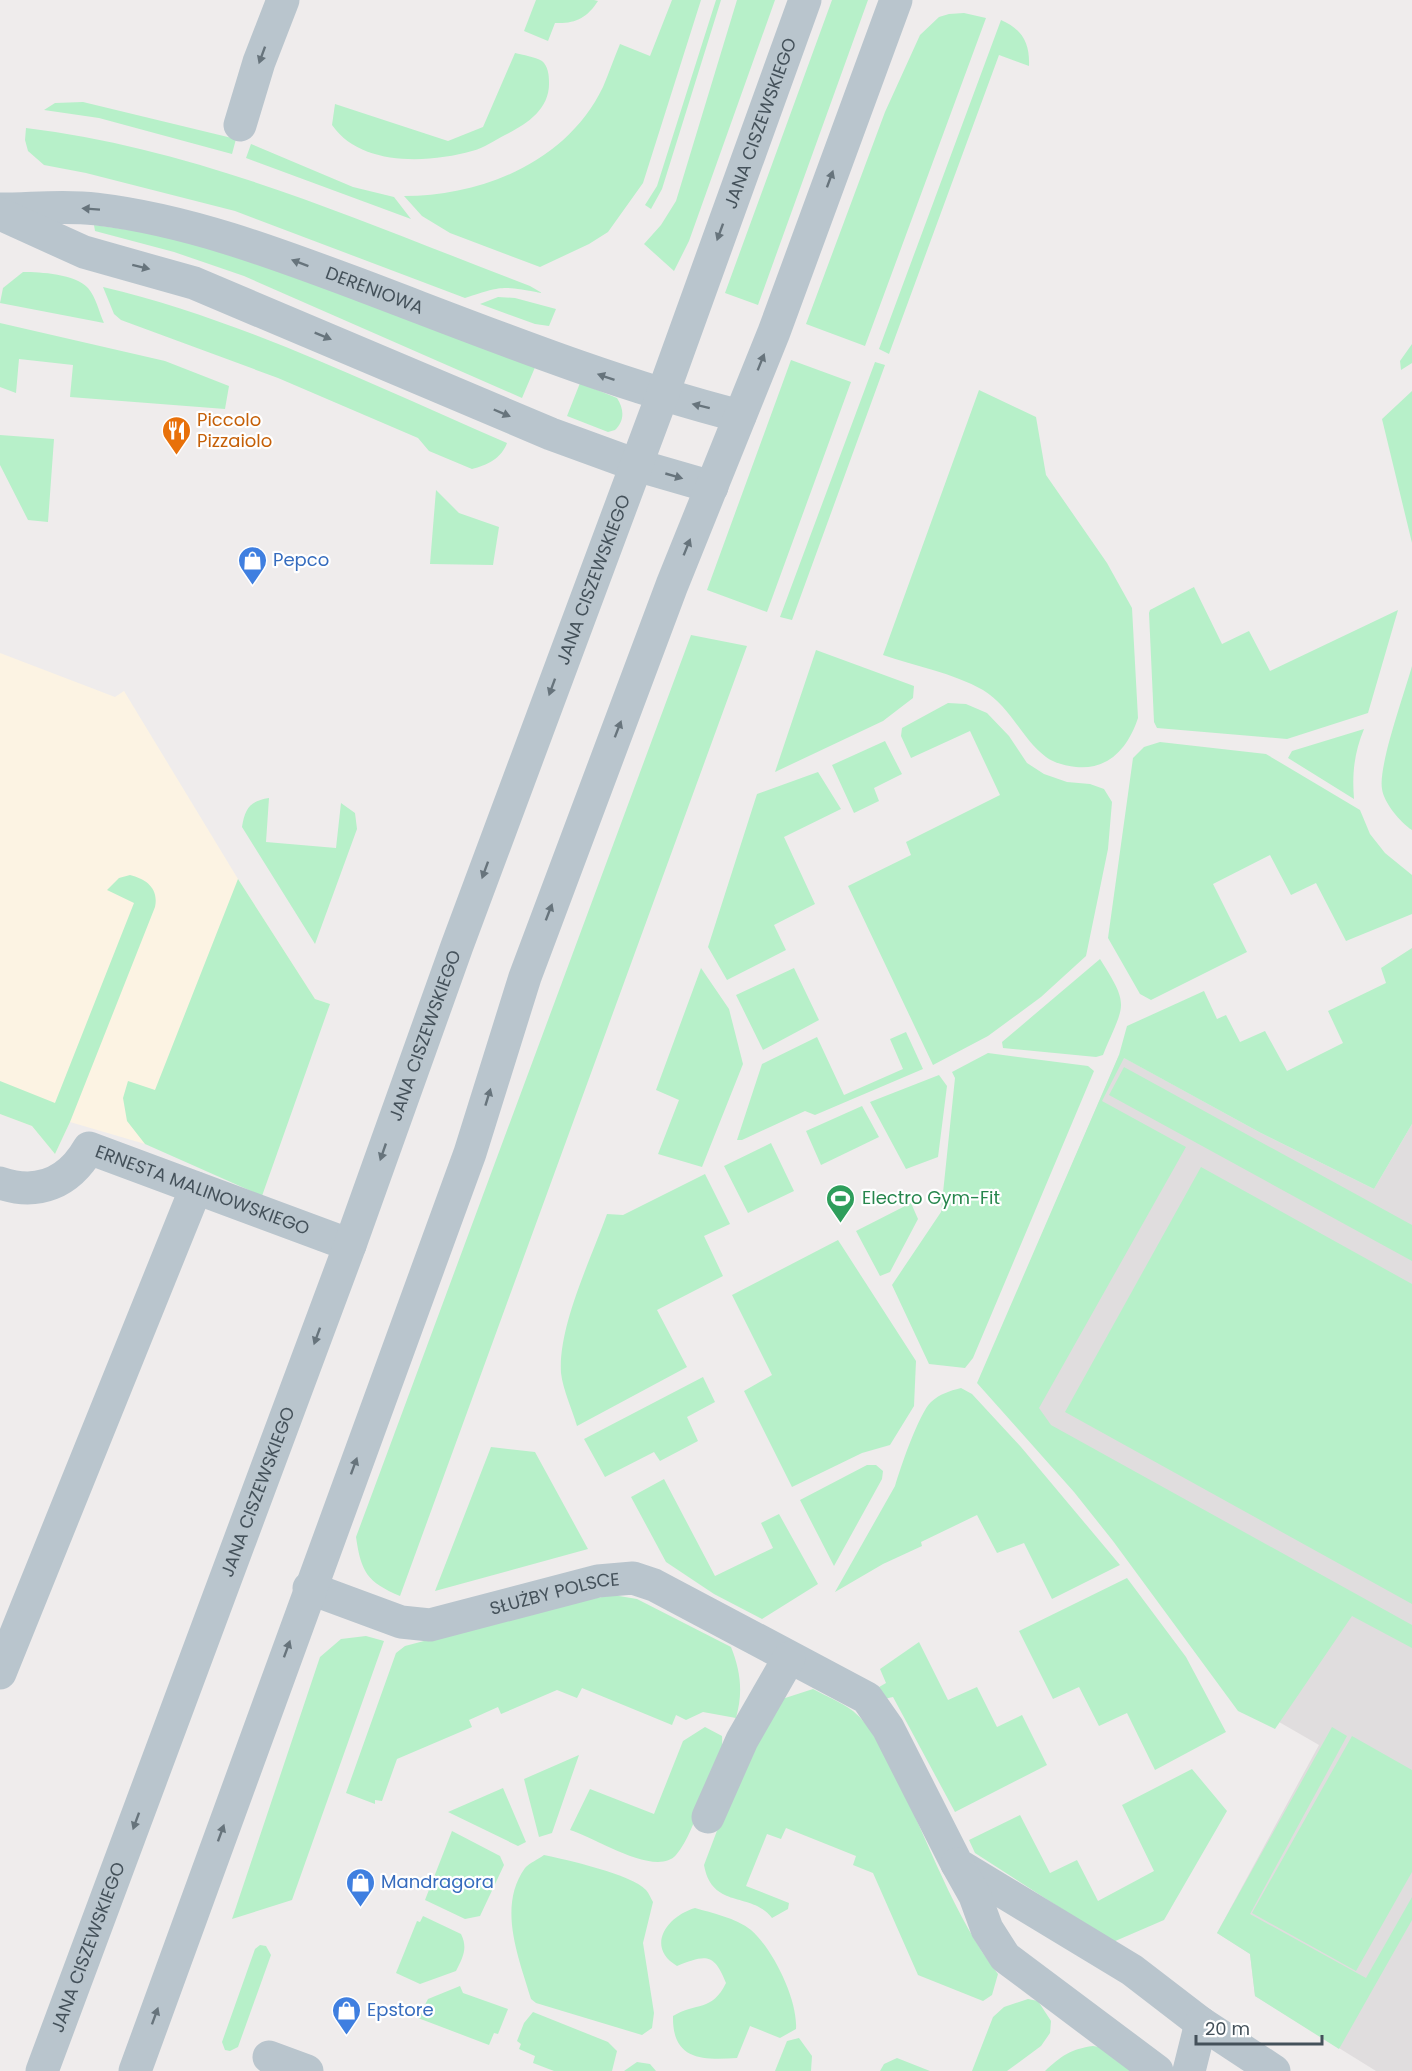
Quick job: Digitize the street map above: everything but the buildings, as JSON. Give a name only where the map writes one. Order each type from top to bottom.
[{"type":"street","points":[[240,125],[259,62],[283,0]]},
{"type":"street","name":"JANA CISZEWSKIEGO","points":[[42,2071],[350,1245],[445,979],[662,396],[805,0]]},
{"type":"street","points":[[135,2071],[309,1588],[470,1153],[525,977],[712,487],[774,332],[896,0]]},
{"type":"street","name":"DERENIOWA","points":[[0,209],[94,209],[190,228],[252,244],[662,396],[740,416]]},
{"type":"street","points":[[0,214],[84,252],[194,283],[551,434],[636,465],[712,487]]},
{"type":"street","name":"ERNESTA MALINOWSKIEGO","points":[[0,1183],[19,1190],[49,1185],[74,1170],[89,1148],[350,1245]]},
{"type":"street","points":[[0,1673],[196,1188]]},
{"type":"street","name":"SŁUŻBY POLSCE","points":[[309,1588],[401,1622],[429,1625],[598,1581],[633,1578],[654,1585],[867,1698],[898,1745],[975,1896],[987,1929],[1005,1957],[1157,2071]]},
{"type":"street","points":[[708,1817],[742,1740],[789,1658]]},
{"type":"street","points":[[957,1864],[1132,1970],[1201,2024],[1274,2071]]},
{"type":"street","points":[[1189,2071],[1201,2024]]},
{"type":"street","points":[[269,2057],[307,2071]]},
{"type":"shaded area","points":[[0,653],[115,697],[124,691],[238,879],[315,999],[330,1004],[145,1144],[70,1122],[55,1154],[32,1126],[0,1114]]},
{"type":"shaded area","points":[[1119,1055],[1259,1132],[1374,1189],[1412,1124],[1412,2071],[1376,2071],[1255,1996],[1250,1954],[1217,1933],[1319,1745],[1248,1704],[1153,1570],[979,1381]]},
{"type":"green space","points":[[536,0],[598,1],[580,19],[555,23],[548,41],[524,31]]},
{"type":"green space","points":[[672,0],[701,0],[643,183],[608,232],[589,244],[540,267],[450,233],[422,216],[404,196],[463,190],[519,170],[545,154],[568,136],[587,113],[603,87],[620,44],[650,56]]},
{"type":"green space","points":[[716,0],[721,0],[662,189],[651,209],[645,205],[657,186]]},
{"type":"green space","points":[[737,0],[775,0],[689,241],[674,271],[644,244],[661,225],[676,201]]},
{"type":"green space","points":[[832,0],[868,0],[758,305],[725,293]]},
{"type":"green space","points":[[964,13],[986,18],[865,346],[806,324],[885,112],[920,35],[939,17]]},
{"type":"green space","points":[[1001,20],[1019,32],[1023,38],[1028,50],[1029,66],[999,55],[889,354],[879,349]]},
{"type":"green space","points":[[515,53],[542,61],[546,65],[549,82],[546,100],[529,121],[476,150],[436,158],[416,159],[378,155],[345,139],[332,125],[335,104],[448,141],[483,127]]},
{"type":"green space","points":[[83,102],[236,139],[232,154],[99,118],[44,110],[55,103]]},
{"type":"green space","points":[[26,128],[91,138],[219,171],[345,214],[530,286],[542,293],[503,288],[465,298],[235,211],[86,173],[44,165],[28,151],[25,140]]},
{"type":"green space","points":[[251,144],[353,187],[394,197],[411,219],[246,158]]},
{"type":"green space","points":[[94,225],[159,234],[245,257],[536,365],[522,398],[244,276],[174,252],[95,231]]},
{"type":"green space","points":[[23,272],[57,275],[82,283],[93,296],[104,323],[0,303],[3,288]]},
{"type":"green space","points":[[103,287],[206,317],[257,336],[358,377],[507,443],[493,460],[472,469],[429,451],[418,438],[278,378],[121,320],[114,314]]},
{"type":"green space","points":[[498,297],[515,298],[556,309],[549,326],[535,324],[480,304]]},
{"type":"green space","points":[[0,323],[165,361],[229,386],[225,409],[70,397],[73,365],[19,359],[16,393],[0,387]]},
{"type":"green space","points":[[1412,344],[1412,363],[1401,370],[1400,361]]},
{"type":"green space","points":[[791,360],[851,382],[767,612],[707,590]]},
{"type":"green space","points":[[875,362],[885,365],[792,620],[780,617]]},
{"type":"green space","points":[[580,383],[617,398],[622,414],[621,422],[615,430],[608,432],[567,416]]},
{"type":"green space","points":[[979,390],[1036,417],[1046,475],[1107,563],[1132,608],[1138,718],[1123,747],[1116,755],[1098,765],[1076,767],[1053,761],[1037,749],[1001,705],[983,690],[947,674],[883,655]]},
{"type":"green space","points":[[1412,391],[1412,543],[1382,419]]},
{"type":"green space","points":[[0,435],[54,439],[48,522],[28,520],[0,465]]},
{"type":"green space","points":[[436,490],[459,513],[499,527],[493,565],[430,564]]},
{"type":"green space","points":[[1194,587],[1222,644],[1249,631],[1270,671],[1398,610],[1368,713],[1287,739],[1157,728],[1154,722],[1149,613],[1150,610]]},
{"type":"green space","points":[[691,635],[747,646],[400,1596],[380,1586],[368,1574],[360,1559],[356,1537]]},
{"type":"green space","points":[[816,650],[914,686],[913,698],[883,721],[775,772]]},
{"type":"green space","points":[[1412,666],[1412,830],[1389,806],[1383,794],[1382,778],[1388,747]]},
{"type":"green space","points":[[948,703],[966,704],[987,713],[1009,736],[1027,763],[1044,774],[1067,782],[1090,784],[1104,789],[1112,802],[1108,849],[1086,956],[1041,997],[988,1036],[933,1065],[848,886],[911,855],[906,842],[1000,795],[970,731],[911,758],[901,736],[902,728]]},
{"type":"green space","points":[[1364,729],[1355,764],[1354,799],[1288,758],[1292,751]]},
{"type":"green space","points":[[885,741],[902,774],[874,788],[879,801],[854,813],[832,765]]},
{"type":"green space","points":[[1160,742],[1266,754],[1360,810],[1370,834],[1385,853],[1412,875],[1412,914],[1346,941],[1316,883],[1291,895],[1270,855],[1213,884],[1247,952],[1151,1000],[1140,994],[1108,938],[1133,758],[1144,747]]},
{"type":"green space","points":[[818,772],[841,809],[784,837],[815,904],[774,925],[786,950],[727,980],[708,947],[757,794]]},
{"type":"green space","points":[[269,798],[266,842],[336,848],[341,803],[355,813],[357,829],[315,944],[242,827],[247,810],[253,803]]},
{"type":"green space","points":[[130,875],[150,885],[155,895],[155,907],[70,1122],[55,1154],[32,1126],[0,1114],[0,1081],[55,1103],[134,903],[107,890],[119,878]]},
{"type":"green space","points":[[238,879],[315,999],[330,1004],[262,1196],[145,1144],[127,1121],[123,1098],[128,1081],[155,1090]]},
{"type":"green space","points":[[1412,948],[1412,1124],[1374,1189],[1259,1132],[1124,1058],[1102,1101],[1186,1147],[1039,1408],[1051,1425],[1412,1625],[1412,1648],[1352,1616],[1275,1729],[1238,1711],[1113,1541],[1074,1492],[977,1383],[1119,1055],[1127,1026],[1204,991],[1217,1019],[1226,1015],[1240,1042],[1265,1031],[1287,1071],[1343,1043],[1328,1011],[1386,983],[1381,968]]},
{"type":"green space","points":[[1100,959],[1116,987],[1121,1006],[1116,1025],[1103,1055],[1096,1057],[1003,1048],[1002,1042]]},
{"type":"green space","points":[[701,968],[729,1009],[743,1064],[702,1167],[658,1154],[679,1100],[656,1090]]},
{"type":"green space","points":[[794,968],[819,1020],[763,1050],[736,995]]},
{"type":"green space","points":[[906,1032],[923,1069],[815,1115],[805,1111],[742,1140],[737,1140],[762,1064],[817,1037],[844,1095],[903,1069],[890,1039]]},
{"type":"green space","points":[[988,1053],[1088,1066],[1094,1071],[973,1358],[965,1368],[929,1364],[892,1285],[941,1212],[955,1078],[952,1072]]},
{"type":"green space","points":[[1124,1067],[1412,1225],[1412,1261],[1109,1095]]},
{"type":"green space","points":[[939,1075],[947,1086],[938,1157],[906,1169],[870,1102]]},
{"type":"green space","points":[[862,1106],[879,1137],[821,1165],[806,1131]]},
{"type":"green space","points":[[771,1143],[794,1191],[748,1213],[724,1166]]},
{"type":"green space","points":[[1201,1167],[1412,1284],[1412,1604],[1065,1412]]},
{"type":"green space","points":[[705,1174],[730,1224],[704,1236],[723,1276],[657,1310],[687,1367],[577,1426],[562,1379],[561,1355],[570,1314],[607,1214],[623,1215]]},
{"type":"green space","points":[[911,1203],[918,1219],[890,1272],[880,1276],[856,1231]]},
{"type":"green space","points":[[838,1240],[916,1361],[914,1406],[890,1445],[862,1453],[792,1487],[744,1391],[772,1375],[732,1295]]},
{"type":"green space","points":[[703,1377],[715,1402],[687,1417],[698,1441],[660,1461],[654,1452],[605,1477],[584,1439]]},
{"type":"green space","points":[[961,1388],[972,1394],[1021,1447],[1120,1565],[1052,1599],[1024,1543],[997,1553],[977,1515],[921,1542],[922,1546],[883,1564],[835,1592],[895,1486],[910,1442],[926,1408],[941,1395]]},
{"type":"green space","points":[[491,1447],[535,1452],[588,1549],[435,1591]]},
{"type":"green space","points":[[867,1465],[876,1465],[883,1471],[882,1479],[834,1566],[800,1500]]},
{"type":"green space","points":[[664,1479],[715,1576],[773,1548],[761,1523],[779,1514],[818,1584],[762,1619],[714,1594],[666,1562],[631,1497]]},
{"type":"green space","points":[[1127,1578],[1186,1657],[1226,1732],[1155,1770],[1127,1713],[1099,1726],[1079,1687],[1053,1699],[1019,1631]]},
{"type":"green space","points":[[613,1595],[637,1599],[731,1647],[740,1682],[740,1700],[736,1718],[703,1712],[686,1720],[676,1715],[672,1725],[582,1688],[577,1698],[557,1690],[501,1714],[498,1707],[469,1720],[472,1727],[397,1759],[382,1801],[375,1800],[375,1804],[346,1793],[396,1653],[405,1646],[564,1604]]},
{"type":"green space","points":[[366,1636],[384,1641],[292,1900],[232,1919],[320,1657],[341,1639]]},
{"type":"green space","points":[[919,1642],[948,1700],[977,1687],[997,1727],[1022,1715],[1047,1765],[955,1812],[893,1697],[884,1699],[874,1690],[886,1683],[880,1669]]},
{"type":"green space","points":[[813,1689],[853,1711],[865,1723],[879,1745],[904,1793],[953,1900],[981,1950],[998,1974],[992,1995],[983,2001],[918,1975],[873,1873],[853,1865],[856,1856],[786,1828],[781,1839],[767,1834],[746,1886],[789,1903],[788,1909],[772,1918],[764,1910],[754,1905],[724,1894],[708,1879],[704,1865],[737,1778],[779,1700]]},
{"type":"green space","points":[[705,1727],[722,1736],[721,1754],[690,1831],[676,1855],[667,1861],[654,1862],[640,1859],[570,1830],[590,1789],[654,1814],[683,1741]]},
{"type":"green space","points":[[1332,1727],[1347,1736],[1250,1914],[1366,1978],[1412,1897],[1412,1920],[1339,2049],[1255,1996],[1250,1954],[1217,1933]]},
{"type":"green space","points":[[1352,1736],[1412,1770],[1412,1872],[1356,1971],[1252,1913]]},
{"type":"green space","points":[[579,1755],[552,1833],[539,1837],[524,1779]]},
{"type":"green space","points":[[1192,1769],[1227,1811],[1164,1920],[1113,1942],[975,1853],[969,1840],[1020,1815],[1050,1873],[1077,1860],[1098,1901],[1154,1871],[1122,1805]]},
{"type":"green space","points":[[503,1788],[526,1842],[518,1846],[448,1812]]},
{"type":"green space","points":[[452,1831],[500,1856],[504,1865],[480,1916],[465,1919],[425,1900]]},
{"type":"green space","points":[[544,1855],[627,1878],[649,1894],[653,1902],[643,1943],[654,2013],[652,2028],[642,2035],[536,2003],[531,1999],[516,1950],[511,1916],[512,1899],[525,1868]]},
{"type":"green space","points":[[695,1908],[738,1922],[751,1930],[768,1949],[783,1976],[793,2004],[796,2029],[780,2038],[750,2026],[737,2058],[713,2059],[692,2055],[684,2050],[674,2031],[673,2016],[709,2002],[721,1992],[726,1983],[713,1961],[702,1958],[677,1966],[667,1958],[662,1950],[661,1941],[669,1925],[685,1912]]},
{"type":"green space","points":[[423,1916],[461,1934],[464,1948],[463,1957],[456,1971],[420,1984],[396,1973],[417,1921],[420,1922]]},
{"type":"green space","points":[[260,1945],[266,1946],[271,1955],[238,2047],[230,2051],[225,2050],[222,2042],[255,1949]]},
{"type":"green space","points":[[460,1986],[463,1993],[508,2009],[498,2034],[494,2033],[489,2045],[418,2018],[428,1999]]},
{"type":"green space","points":[[1028,1999],[1038,2001],[1051,2021],[1050,2033],[1041,2046],[1007,2071],[972,2071],[993,2017],[1004,2007]]},
{"type":"green space","points":[[533,2012],[608,2042],[617,2051],[612,2071],[554,2071],[533,2063],[535,2056],[519,2049],[521,2044],[517,2041],[524,2023]]},
{"type":"green space","points":[[799,2038],[812,2056],[811,2071],[775,2071],[787,2041]]},
{"type":"green space","points":[[1093,2046],[1111,2049],[1140,2071],[1045,2071],[1067,2054]]},
{"type":"green space","points":[[897,2058],[930,2071],[880,2071],[884,2064]]},
{"type":"green space","points":[[637,2062],[650,2064],[656,2071],[624,2071]]},
{"type":"place","name":"Piccolo Pizzaiolo","points":[[176,456]]},
{"type":"place","name":"Pepco","points":[[252,586]]},
{"type":"place","name":"Electro Gym-Fit","points":[[841,1224]]},
{"type":"place","name":"Mandragora","points":[[360,1908]]},
{"type":"place","name":"Epstore","points":[[346,2036]]}]
